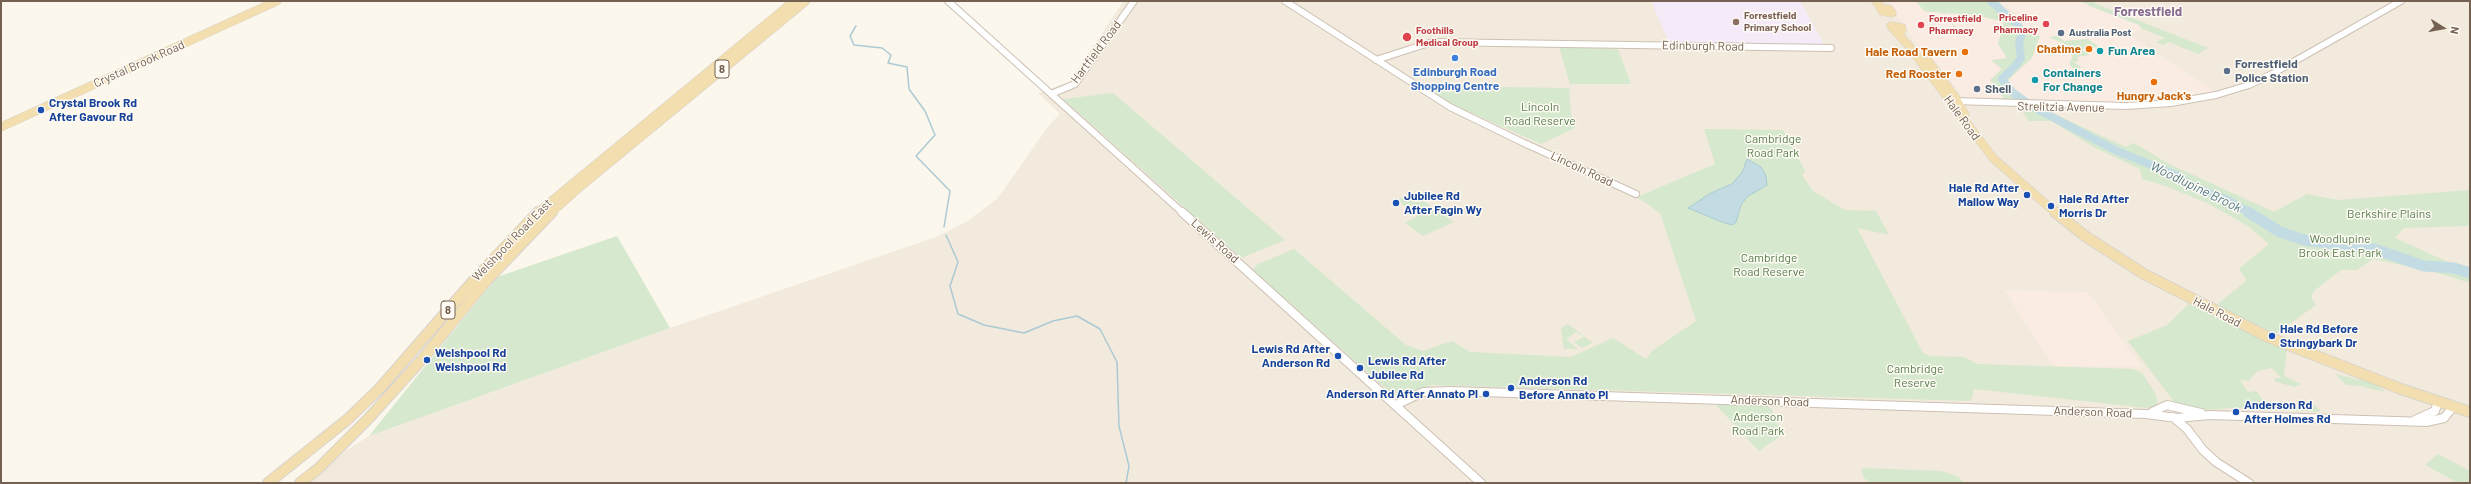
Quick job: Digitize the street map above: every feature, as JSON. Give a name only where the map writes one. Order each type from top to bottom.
[{"type":"main road","name":"Crystal Brook Road","points":[[1,127],[277,1]]},
{"type":"main road","name":"Welshpool Road East","points":[[268,483],[348,419],[381,387],[478,274],[547,203],[794,1]]},
{"type":"main road","name":"Welshpool Road East","points":[[300,483],[319,468],[368,419],[424,357],[486,281],[531,232],[580,187],[806,1]]},
{"type":"main road","name":"Hale Road","points":[[1876,1],[1887,11]]},
{"type":"main road","name":"Hale Road","points":[[1880,1],[1897,28],[1912,46],[1924,57],[1986,150],[2018,182],[2085,236],[2144,274],[2249,328],[2319,359],[2470,412]]},
{"type":"main road","points":[[720,61],[730,63]]},
{"type":"street","name":"Lewis Road","points":[[948,1],[1481,483]]},
{"type":"street","name":"Hartfield Road","points":[[1051,94],[1075,84],[1134,1]]},
{"type":"street","name":"Lincoln Road","points":[[1285,1],[1360,50],[1378,59],[1387,67],[1450,107],[1498,130],[1512,140],[1528,145],[1636,194]]},
{"type":"street","name":"Strelitzia Avenue","points":[[1954,103],[2033,107],[2149,108],[2220,97],[2254,87],[2322,47],[2337,41],[2346,33],[2400,1]]},
{"type":"street","name":"Edinburgh Road","points":[[1378,59],[1432,42],[1800,47]]},
{"type":"street","name":"Strelitzia Avenue","points":[[1954,103],[2123,106],[2171,103],[2216,95],[2249,85],[2304,57]]},
{"type":"street","name":"Anderson Road","points":[[1396,405],[1423,392],[1451,391],[2146,414],[2177,417],[2210,415],[2411,422],[2438,420],[2449,414],[2453,407]]},
{"type":"street","name":"Anderson Road","points":[[2411,422],[2435,411],[2438,402]]},
{"type":"street","name":"Anderson Road","points":[[2146,414],[2162,409],[2167,405],[2210,415]]},
{"type":"street","points":[[2176,407],[2183,412],[2177,417]]},
{"type":"street","points":[[2162,409],[2177,417],[2203,450],[2216,462],[2248,483]]},
{"type":"shaded area","points":[[1125,1],[2470,1],[2470,483],[300,483],[319,468],[369,436],[670,328],[936,237],[966,222],[997,199],[1050,124],[1060,114],[1038,93],[1069,82]]},
{"type":"shaded area","name":"Forrestfield Primary School","points":[[1651,1],[1800,1],[1825,46],[1670,45]]},
{"type":"shaded area","points":[[1886,1],[1924,1],[1966,13],[2018,22],[2023,19],[1999,1],[2078,1],[2146,26],[2130,35],[2216,93],[2129,104],[1969,99],[1961,95],[1940,66],[1920,48],[1897,16],[1898,13]]},
{"type":"shaded area","points":[[2004,290],[2088,292],[2142,367],[2053,366]]},
{"type":"green space","points":[[1916,1],[1997,1],[2023,28],[2040,36],[2032,58],[2006,82],[2030,103],[2126,147],[2134,143],[2167,163],[2274,212],[2307,194],[2338,200],[2470,190],[2470,226],[2404,228],[2395,238],[2470,272],[2470,283],[2438,273],[2373,259],[2357,270],[2341,270],[2315,290],[2311,297],[2316,305],[2274,335],[2215,306],[2245,282],[2246,279],[2239,269],[2269,244],[2248,226],[2207,203],[2163,185],[2142,179],[2140,169],[2093,147],[2052,121],[2029,121],[2018,106],[2007,102],[1990,80],[2002,69],[1991,60],[2007,58],[1998,44],[2004,22],[1976,15],[1944,13],[1956,28],[1935,29],[1955,28],[1943,13],[1924,11]]},
{"type":"green space","points":[[2077,1],[2089,1],[2208,48],[2198,54],[2169,42],[2163,45],[2156,42],[2165,38],[2141,28],[2139,25],[2087,5],[2089,4]]},
{"type":"green space","points":[[2057,36],[2064,41],[2088,39],[2099,47],[2081,49],[2090,55],[2077,57],[2079,61],[2074,62],[2082,68],[2074,69],[2069,64],[2072,58],[2071,47],[2049,37]]},
{"type":"green space","points":[[1559,47],[1618,49],[1631,84],[1570,84]]},
{"type":"green space","name":"Lincoln Road Reserve","points":[[1437,87],[1569,88],[1571,113],[1575,128],[1541,144],[1451,104],[1433,91]]},
{"type":"green space","points":[[1113,93],[1285,240],[1241,258],[1063,99]]},
{"type":"green space","points":[[1704,129],[1783,130],[1805,171],[1802,175],[1813,191],[1845,210],[1876,211],[1889,235],[1857,228],[1923,353],[1930,356],[1964,357],[1977,364],[2133,369],[2142,373],[2155,393],[2158,403],[2155,406],[2147,408],[1974,389],[1971,401],[1432,385],[1394,396],[1253,270],[1258,264],[1294,249],[1406,345],[1423,351],[1452,341],[1470,352],[1571,357],[1613,338],[1646,359],[1652,351],[1696,321],[1660,213],[1637,197],[1715,164]]},
{"type":"green space","points":[[1413,193],[1454,222],[1423,236],[1405,223],[1418,216],[1396,200]]},
{"type":"green space","points":[[617,236],[670,328],[369,436],[497,277]]},
{"type":"green space","points":[[2191,302],[2287,348],[2284,376],[2301,384],[2295,387],[2276,382],[2274,378],[2281,378],[2272,368],[2258,371],[2250,379],[2251,381],[2240,380],[2248,392],[2256,391],[2267,405],[2315,405],[2321,412],[2233,408],[2204,410],[2175,403],[2128,341],[2167,325]]},
{"type":"green space","points":[[1568,324],[1590,341],[1594,342],[1582,348],[1574,342],[1584,337],[1576,332],[1566,339],[1578,349],[1564,349],[1561,328]]},
{"type":"green space","points":[[2335,374],[2375,383],[2385,392],[2360,386],[2346,385]]},
{"type":"green space","name":"Anderson Road Park","points":[[1715,404],[1767,406],[1772,409],[1782,435],[1759,451]]},
{"type":"green space","points":[[2438,454],[2470,471],[2470,483],[2458,483],[2425,465]]},
{"type":"green space","points":[[1864,468],[1941,471],[1957,476],[1965,483],[1870,483],[1864,478],[1861,470]]},
{"type":"water","points":[[1747,159],[1761,167],[1766,176],[1767,185],[1747,197],[1741,205],[1736,222],[1732,225],[1688,208],[1711,193],[1732,184],[1743,171]]},
{"type":"waterway","name":"Woodlupine Brook","points":[[1991,1],[2013,21]]},
{"type":"waterway","name":"Woodlupine Brook","points":[[2016,65],[2021,58],[2019,43],[2022,33],[2018,25]]},
{"type":"waterway","points":[[856,26],[850,36],[854,45],[882,48],[891,55],[888,63],[907,67],[909,89],[925,111],[935,135],[916,156],[950,191],[944,227]]},
{"type":"waterway","name":"Woodlupine Brook","points":[[2015,66],[2002,79],[2012,92],[2035,108],[2115,150],[2178,176],[2194,187],[2228,200],[2250,213]]},
{"type":"waterway","name":"Woodlupine Brook","points":[[2248,212],[2280,232],[2304,240],[2374,249],[2424,266],[2454,268],[2470,273]]},
{"type":"waterway","points":[[946,235],[958,262],[950,286],[958,314],[984,325],[1024,333],[1053,321],[1077,316],[1100,329],[1117,362],[1119,426],[1129,466],[1126,483]]},
{"type":"place","name":"Forrestfield Primary School","points":[[1736,22]]},
{"type":"place","name":"Priceline Pharmacy","points":[[2046,24]]},
{"type":"place","name":"Forrestfield Pharmacy","points":[[1921,25]]},
{"type":"place","name":"Australia Post","points":[[2061,33]]},
{"type":"place","name":"Foothills Medical Group","points":[[1407,37]]},
{"type":"place","name":"Chatime","points":[[2089,49]]},
{"type":"place","name":"Fun Area","points":[[2100,51]]},
{"type":"place","name":"Hale Road Tavern","points":[[1965,52]]},
{"type":"place","name":"Edinburgh Road Shopping Centre","points":[[1455,58]]},
{"type":"place","name":"Forrestfield Police Station","points":[[2227,71]]},
{"type":"place","name":"Red Rooster","points":[[1959,74]]},
{"type":"place","name":"Containers For Change","points":[[2035,80]]},
{"type":"place","name":"Hungry Jack's","points":[[2154,82]]},
{"type":"place","name":"Shell","points":[[1977,89]]},
{"type":"place","name":"Crystal Brook Rd After Gavour Rd","points":[[41,110]]},
{"type":"place","name":"Hale Rd After Mallow Way","points":[[2027,195]]},
{"type":"place","name":"Jubilee Rd After Fagin Wy","points":[[1396,203]]},
{"type":"place","name":"Hale Rd After Morris Dr","points":[[2051,206]]},
{"type":"place","name":"Hale Rd Before Stringybark Dr","points":[[2272,336]]},
{"type":"place","name":"Lewis Rd After Anderson Rd","points":[[1338,356]]},
{"type":"place","name":"Welshpool Rd Welshpool Rd","points":[[427,360]]},
{"type":"place","name":"Lewis Rd After Jubilee Rd","points":[[1360,368]]},
{"type":"place","name":"Anderson Rd Before Annato Pl","points":[[1511,388]]},
{"type":"place","name":"Anderson Rd After Annato Pl","points":[[1486,394]]},
{"type":"place","name":"Anderson Rd After Holmes Rd","points":[[2236,412]]},
{"type":"district","name":"Forrestfield","points":[[2148,12]]},
{"type":"park label","name":"Cambridge Road Park","points":[[1773,146]]},
{"type":"park label","name":"Berkshire Plains","points":[[2389,214]]},
{"type":"park label","name":"Woodlupine Brook East Park","points":[[2340,246]]},
{"type":"park label","name":"Cambridge Road Reserve","points":[[1769,265]]},
{"type":"park label","name":"Cambridge Reserve","points":[[1915,376]]}]
